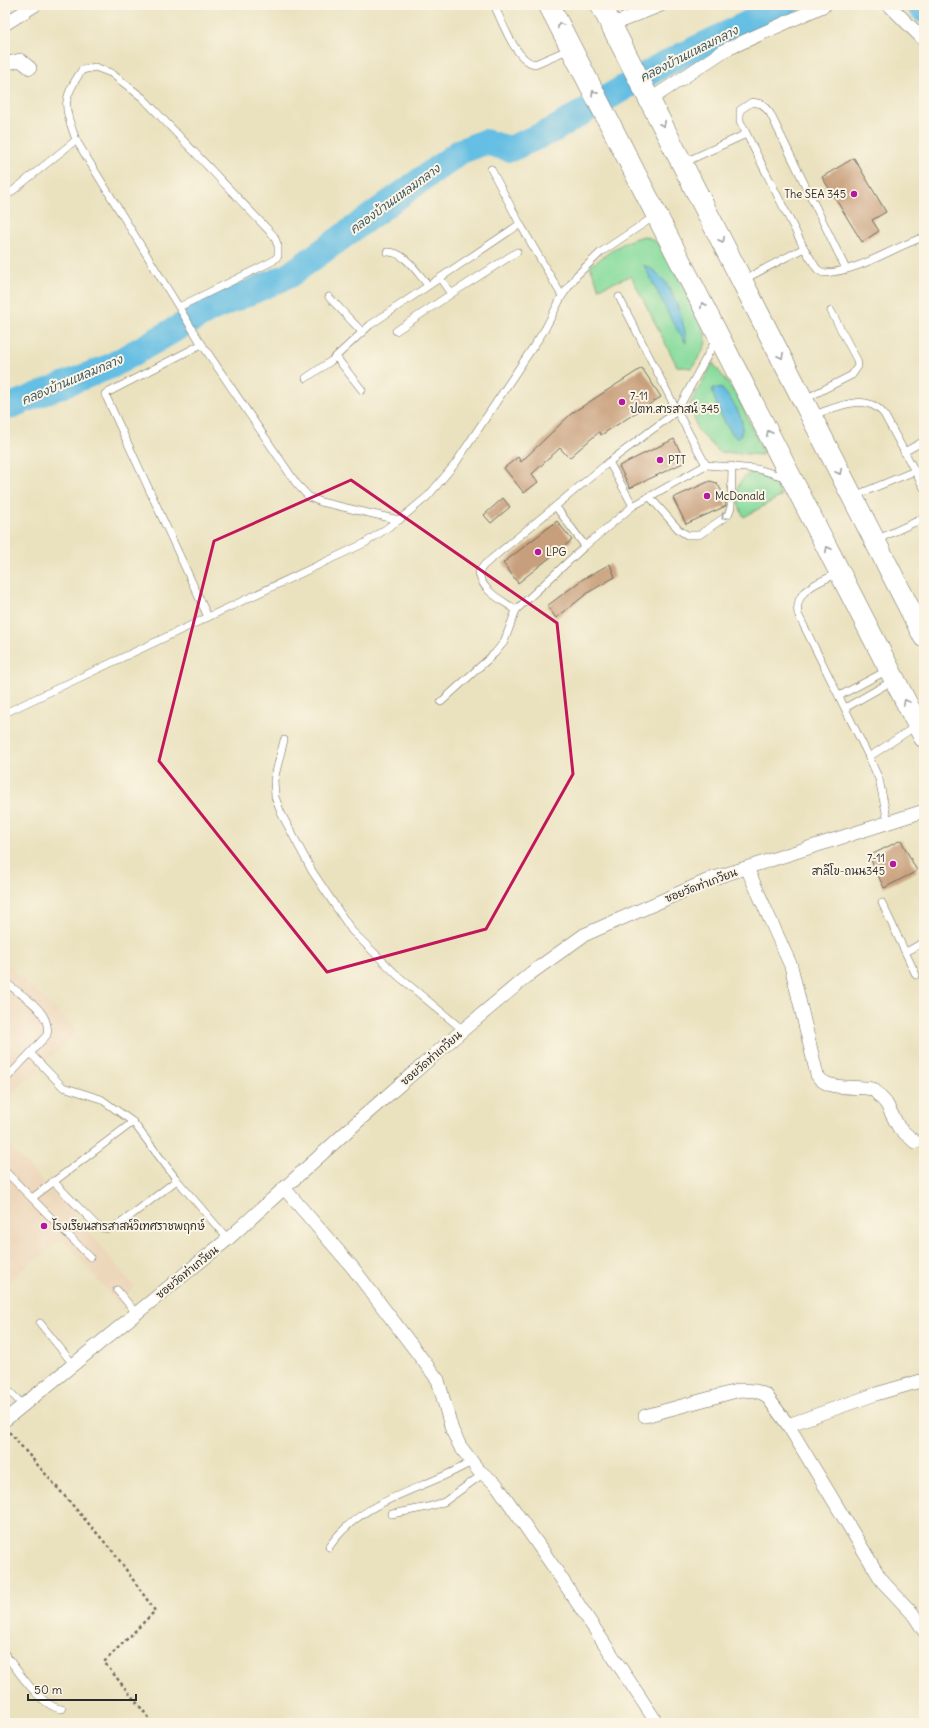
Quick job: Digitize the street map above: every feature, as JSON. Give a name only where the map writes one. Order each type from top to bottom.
[{"type":"main road","points":[[549,5],[921,731]]},
{"type":"main road","points":[[607,11],[874,541],[924,637]]},
{"type":"street","points":[[5,24],[35,5]]},
{"type":"street","points":[[607,11],[661,5]]},
{"type":"street","points":[[648,94],[725,50],[825,5]]},
{"type":"street","points":[[889,5],[924,40]]},
{"type":"street","points":[[5,64],[20,60],[30,68]]},
{"type":"street","name":"ซอยวัดท่าเกวียน","points":[[5,1420],[22,1404],[228,1239],[365,1115],[531,973],[584,935],[711,879],[924,811]]},
{"type":"street","points":[[747,868],[791,966],[817,1075],[820,1080],[830,1085],[873,1088],[886,1103],[899,1128],[915,1142]]},
{"type":"street","points":[[284,1188],[353,1268],[438,1380],[452,1430],[471,1462],[496,1484],[555,1569],[657,1723]]},
{"type":"street","points":[[788,1425],[876,1394],[924,1380]]},
{"type":"street","points":[[645,1416],[740,1390],[756,1391],[766,1395],[788,1425],[882,1581],[913,1614],[924,1630]]},
{"type":"lane","points":[[494,5],[519,55],[528,64],[535,64],[572,48]]},
{"type":"lane","points":[[181,310],[273,261],[278,256],[278,246],[274,236],[143,98],[110,73],[95,67],[82,70],[72,85],[66,100],[69,120],[76,140],[181,310],[201,342],[296,483],[309,497],[322,502],[399,520]]},
{"type":"lane","points":[[846,269],[770,113],[762,104],[752,102],[740,110],[740,121],[804,248],[817,269],[823,273],[846,269],[924,237]]},
{"type":"lane","points":[[683,163],[746,134]]},
{"type":"lane","points":[[5,197],[76,140]]},
{"type":"lane","points":[[491,169],[520,224],[562,296]]},
{"type":"lane","points":[[5,713],[365,543],[399,520],[428,496],[455,464],[545,329],[562,296],[577,275],[601,252],[657,215]]},
{"type":"lane","points":[[306,378],[336,357],[362,332],[428,285],[520,224]]},
{"type":"lane","points":[[743,280],[804,248]]},
{"type":"lane","points":[[386,252],[397,253],[403,257],[428,285]]},
{"type":"lane","points":[[396,331],[517,252]]},
{"type":"lane","points":[[440,278],[451,294]]},
{"type":"lane","points":[[329,297],[362,332]]},
{"type":"lane","points":[[620,297],[706,465]]},
{"type":"lane","points":[[807,408],[852,375],[858,366],[857,360],[831,311]]},
{"type":"lane","points":[[516,610],[485,588],[480,580],[479,572],[484,565],[609,462],[678,411],[719,335]]},
{"type":"lane","points":[[201,342],[105,394],[208,617]]},
{"type":"lane","points":[[336,357],[362,390]]},
{"type":"lane","points":[[807,408],[853,402],[866,402],[876,405],[884,414],[924,488]]},
{"type":"lane","points":[[904,452],[924,442]]},
{"type":"lane","points":[[609,462],[633,506]]},
{"type":"lane","points":[[441,702],[496,653],[504,642],[516,610],[585,546],[633,506],[706,465],[732,466],[758,470],[793,480]]},
{"type":"lane","points":[[649,496],[679,530],[687,536],[699,535],[728,515],[731,507],[732,466]]},
{"type":"lane","points":[[852,497],[915,471]]},
{"type":"lane","points":[[556,507],[585,546]]},
{"type":"lane","points":[[874,541],[924,518]]},
{"type":"lane","points":[[840,572],[803,593],[798,598],[796,605],[798,614],[879,779],[888,822]]},
{"type":"lane","points":[[839,696],[892,675]]},
{"type":"lane","points":[[845,708],[892,675]]},
{"type":"lane","points":[[869,757],[921,731]]},
{"type":"lane","points":[[284,740],[274,780],[275,797],[281,814],[312,871],[352,931],[397,975],[463,1030]]},
{"type":"lane","points":[[882,902],[916,975]]},
{"type":"lane","points":[[906,952],[924,942]]},
{"type":"lane","points":[[5,982],[30,1001],[46,1018],[48,1028],[47,1035],[31,1054],[5,1080]]},
{"type":"lane","points":[[31,1054],[63,1088],[102,1098],[133,1122],[177,1180],[228,1239]]},
{"type":"lane","points":[[32,1198],[133,1122]]},
{"type":"lane","points":[[5,1171],[90,1257]]},
{"type":"lane","points":[[53,1181],[97,1226],[103,1229],[111,1228],[121,1223],[177,1180]]},
{"type":"lane","points":[[117,1290],[136,1313]]},
{"type":"lane","points":[[40,1323],[73,1364]]},
{"type":"lane","points":[[5,1387],[22,1404]]},
{"type":"lane","points":[[329,1547],[345,1526],[386,1500],[443,1478],[471,1462]]},
{"type":"lane","points":[[392,1514],[428,1507],[444,1502],[483,1474]]},
{"type":"lane","points":[[5,1654],[40,1696],[51,1705],[62,1709]]},
{"type":"path","points":[[5,1427],[115,1554],[155,1611],[104,1662],[153,1723]]},
{"type":"highlighted area","points":[[351,480],[557,623],[573,774],[486,929],[327,972],[159,761],[214,541]]},
{"type":"shaded area","points":[[5,961],[78,1032],[5,1100]]},
{"type":"shaded area","name":"โรงเรียนสารสาสน์วิเทศราชพฤกษ์","points":[[5,1142],[73,1213],[135,1287],[117,1303],[63,1238],[5,1283]]},
{"type":"green space","points":[[645,236],[656,242],[668,259],[676,272],[704,330],[706,338],[705,346],[691,368],[677,366],[631,276],[599,288],[590,266],[630,240]]},
{"type":"green space","points":[[713,363],[738,397],[762,450],[762,455],[719,452],[697,429],[690,404]]},
{"type":"green space","points":[[752,472],[771,479],[781,496],[744,517],[737,498],[738,486],[746,476]]},
{"type":"water","points":[[644,265],[659,275],[674,297],[684,327],[686,343],[672,321]]},
{"type":"water","points":[[712,388],[722,389],[739,413],[742,427],[741,433],[737,439],[728,428],[721,415],[715,401]]},
{"type":"building","name":"The SEA 345","points":[[854,158],[886,212],[872,220],[879,231],[862,242],[822,177]]},
{"type":"building","points":[[642,368],[661,397],[601,435],[599,432],[569,458],[560,448],[532,474],[538,482],[524,493],[504,468],[518,457],[521,462],[572,413]]},
{"type":"building","points":[[674,439],[685,462],[630,488],[619,466]]},
{"type":"building","points":[[710,481],[717,483],[725,497],[726,506],[686,524],[673,498]]},
{"type":"building","points":[[503,498],[510,507],[491,523],[484,515]]},
{"type":"building","name":"LPG","points":[[557,521],[572,540],[518,583],[503,563]]},
{"type":"building","points":[[610,564],[615,577],[589,592],[556,618],[547,606],[583,579]]},
{"type":"building","name":"7-11 สาลีโข-ถนน345","points":[[901,840],[917,871],[884,888],[869,856]]},
{"type":"waterway","name":"คลองบ้านแหลมกลาง","points":[[5,408],[111,366],[211,309],[288,276],[461,151],[485,142],[510,149],[553,130],[662,65],[786,5]]},
{"type":"waterway","name":"คลองบ้านแหลมกลาง","points":[[919,5],[924,10]]},
{"type":"place","name":"The SEA 345","points":[[854,194]]},
{"type":"place","name":"7-11 ปตท.สารสาสน์ 345","points":[[622,402]]},
{"type":"place","name":"PTT","points":[[660,460]]},
{"type":"place","name":"McDonald","points":[[707,496]]},
{"type":"place","name":"LPG","points":[[538,552]]},
{"type":"place","name":"7-11 สาลีโข-ถนน345","points":[[893,864]]},
{"type":"place","name":"โรงเรียนสารสาสน์วิเทศราชพฤกษ์","points":[[44,1226]]}]
